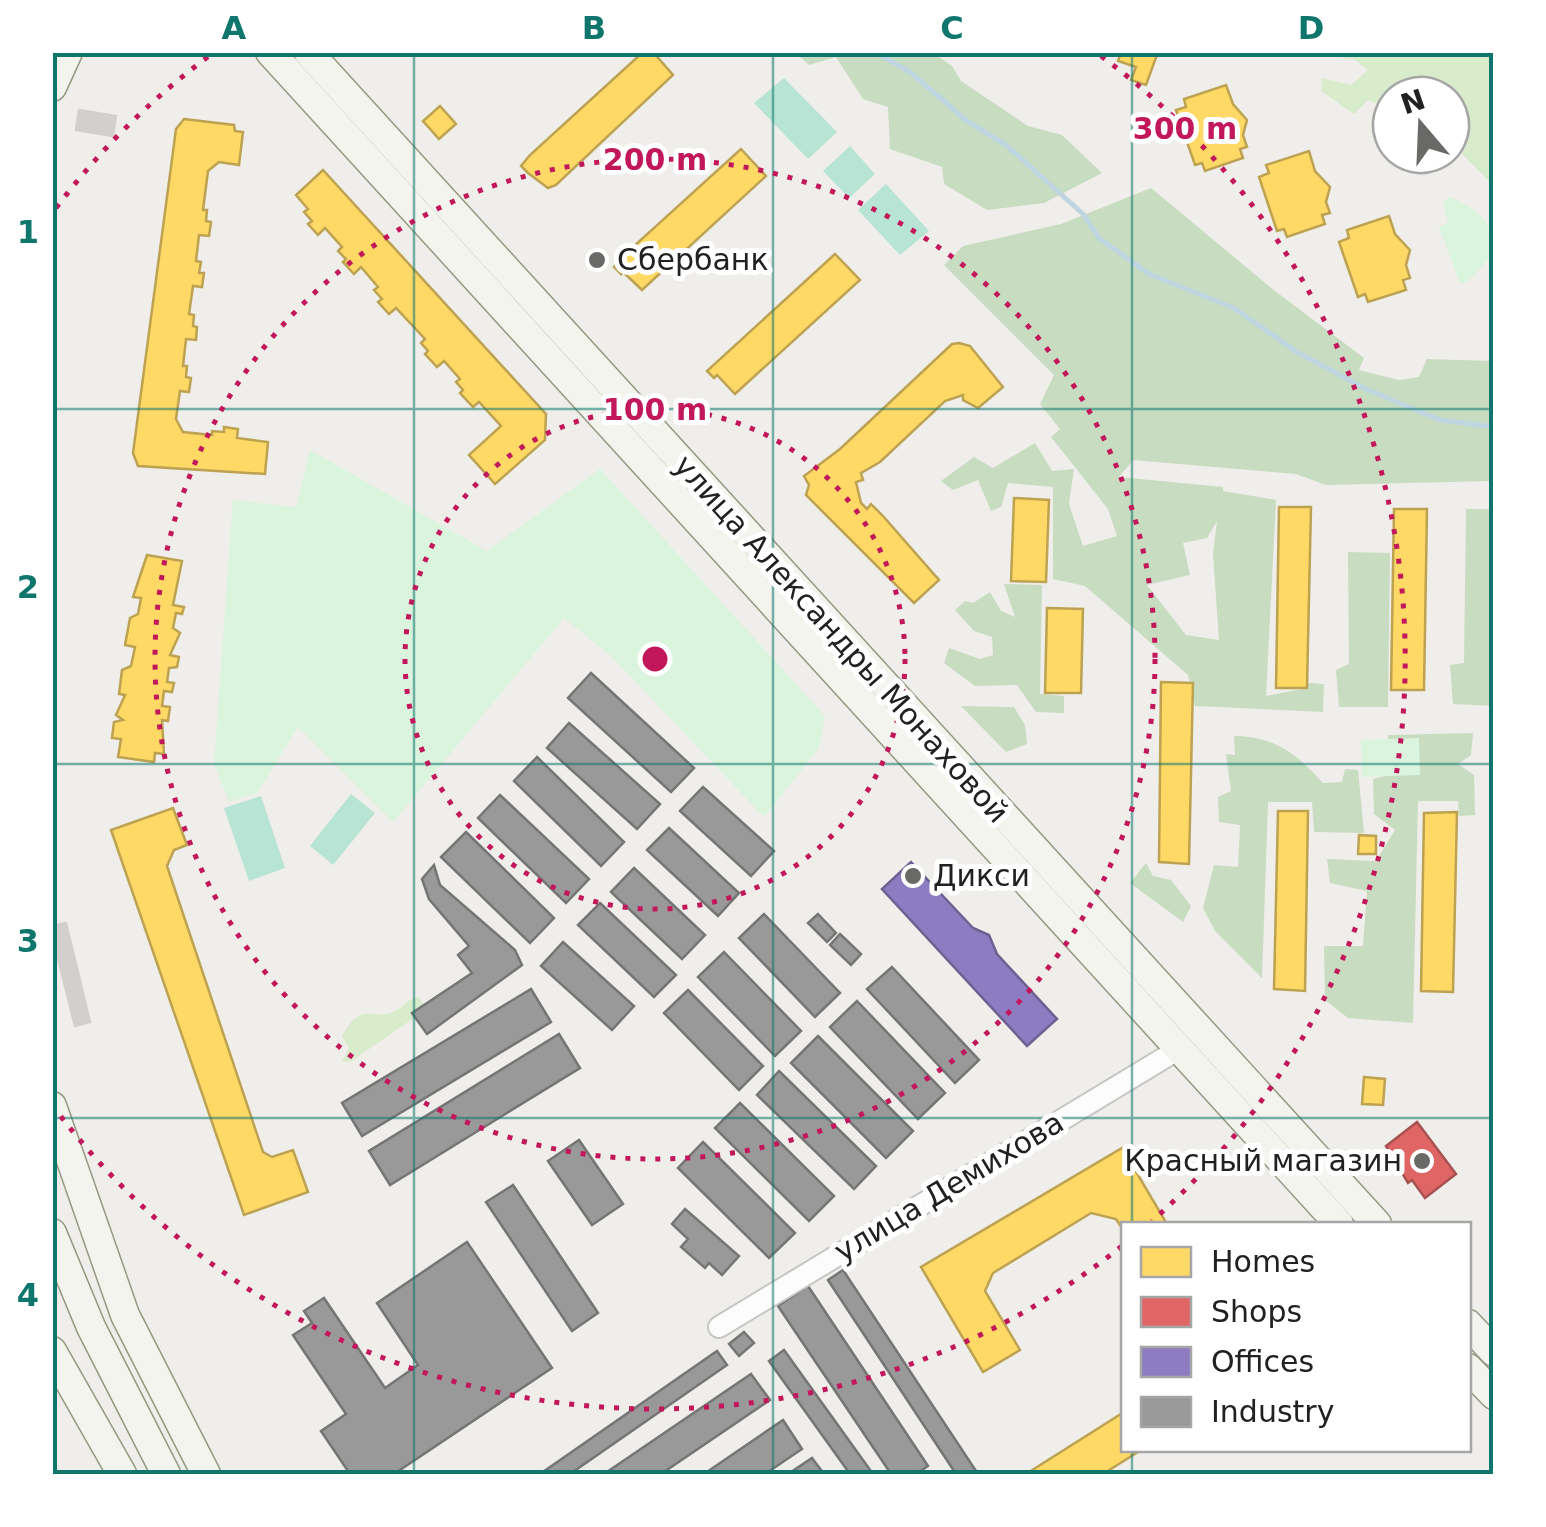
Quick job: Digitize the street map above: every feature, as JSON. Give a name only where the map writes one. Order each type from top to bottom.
[{"type":"main road","points":[[52,86],[68,52]]},
{"type":"main road","name":"улица Александры Монаховой","points":[[270,52],[1337,1222]]},
{"type":"main road","name":"улица Александры Монаховой","points":[[308,52],[1375,1222]]},
{"type":"main road","points":[[52,1106],[117,1297],[206,1474]]},
{"type":"main road","points":[[52,1233],[91,1327],[166,1474]]},
{"type":"main road","points":[[1471,1327],[1494,1352]]},
{"type":"main road","points":[[52,1350],[122,1474]]},
{"type":"main road","points":[[1471,1371],[1494,1395]]},
{"type":"street","name":"улица Демихова","points":[[719,1327],[1179,1048]]},
{"type":"green space","points":[[796,53],[933,53],[952,66],[961,81],[1028,126],[1062,135],[1102,173],[1044,203],[987,210],[944,184],[942,167],[890,149],[888,107],[863,99],[836,57],[809,65]]},
{"type":"green space","points":[[1337,53],[1493,53],[1493,185],[1471,163],[1471,75],[1371,75],[1371,101],[1354,114],[1321,91],[1322,78],[1351,85],[1368,70],[1354,59],[1338,57]]},
{"type":"green space","points":[[784,78],[837,132],[808,159],[754,103]]},
{"type":"green space","points":[[850,146],[875,174],[849,198],[823,171]]},
{"type":"green space","points":[[886,184],[929,231],[900,255],[858,210]]},
{"type":"green space","points":[[1151,188],[1275,291],[1364,358],[1359,370],[1399,380],[1419,377],[1427,359],[1493,361],[1493,481],[1326,485],[1296,474],[1133,460],[1119,477],[1223,487],[1223,491],[1276,500],[1266,696],[1307,688],[1308,683],[1324,684],[1323,712],[1195,706],[1188,675],[1085,586],[1053,579],[1053,487],[1008,483],[1001,507],[991,511],[978,480],[953,490],[941,481],[974,457],[993,468],[1035,443],[1052,471],[1074,469],[1069,504],[1083,546],[1117,536],[1108,509],[1051,437],[1060,429],[1040,404],[1054,375],[944,265],[963,246],[1061,224]],"holes":[[[1217,521],[1213,554],[1219,640],[1186,635],[1147,585],[1190,575],[1183,543],[1207,538]]]},
{"type":"green space","points":[[1450,197],[1482,218],[1493,243],[1493,254],[1468,281],[1460,283],[1439,227],[1448,223],[1443,203]]},
{"type":"green space","points":[[310,450],[487,551],[600,469],[825,716],[819,748],[764,817],[611,656],[564,618],[393,822],[298,727],[257,793],[229,802],[214,763],[233,500],[296,507]]},
{"type":"green space","points":[[1466,509],[1493,509],[1493,706],[1453,704],[1450,665],[1464,663]]},
{"type":"green space","points":[[1348,552],[1390,553],[1388,707],[1339,707],[1336,670],[1349,664]]},
{"type":"green space","points":[[1004,584],[1042,585],[1040,694],[1064,696],[1064,713],[1036,712],[1017,685],[975,686],[944,663],[949,648],[980,659],[993,655],[992,637],[974,631],[955,610],[965,601],[973,603],[990,592],[1001,611],[1015,617]]},
{"type":"green space","points":[[961,706],[1014,707],[1025,725],[1027,744],[1006,752]]},
{"type":"green space","points":[[1473,733],[1471,755],[1458,764],[1474,775],[1475,815],[1459,816],[1458,801],[1418,801],[1413,1023],[1348,1018],[1325,1000],[1324,946],[1363,946],[1367,891],[1330,883],[1327,859],[1376,861],[1395,830],[1374,814],[1373,779],[1408,770],[1389,759],[1388,735]]},
{"type":"green space","points":[[1234,736],[1261,739],[1283,748],[1323,783],[1342,782],[1345,769],[1358,770],[1364,833],[1314,832],[1312,802],[1268,802],[1262,978],[1215,931],[1203,908],[1214,865],[1238,867],[1240,825],[1219,822],[1218,797],[1231,791],[1226,754],[1235,755]]},
{"type":"green space","points":[[1419,738],[1420,775],[1362,777],[1361,740]]},
{"type":"green space","points":[[351,794],[375,813],[333,865],[310,846]]},
{"type":"green space","points":[[261,796],[285,868],[249,881],[224,808]]},
{"type":"green space","points":[[1146,863],[1153,876],[1171,880],[1191,906],[1183,922],[1130,883]]},
{"type":"green space","points":[[418,997],[427,1009],[350,1062],[342,1062],[349,1048],[342,1036],[355,1019],[364,1014],[390,1013]]},
{"type":"building: Homes","points":[[643,52],[653,52],[673,75],[556,185],[548,188],[521,166],[530,155]]},
{"type":"building: Homes","points":[[1121,52],[1158,52],[1146,85],[1131,80],[1136,67],[1118,61]]},
{"type":"building: Homes","points":[[1226,85],[1233,104],[1247,120],[1243,135],[1247,147],[1240,149],[1243,158],[1205,171],[1202,163],[1195,165],[1176,110],[1186,107],[1184,99]]},
{"type":"building: Homes","points":[[440,106],[456,124],[439,139],[423,121]]},
{"type":"building: Homes","points":[[184,119],[234,125],[235,131],[243,132],[239,165],[219,162],[208,171],[203,210],[207,210],[206,221],[211,222],[209,236],[199,235],[196,261],[201,262],[199,273],[204,273],[202,287],[193,286],[189,314],[194,315],[196,340],[186,339],[183,366],[187,366],[186,377],[191,378],[189,392],[180,391],[176,419],[183,432],[212,435],[212,431],[224,432],[224,427],[238,429],[237,438],[268,442],[265,474],[138,466],[133,453],[176,129]]},
{"type":"building: Homes","points":[[741,149],[766,176],[642,290],[614,267],[623,256]]},
{"type":"building: Homes","points":[[1309,151],[1315,171],[1330,187],[1326,202],[1330,213],[1322,215],[1325,224],[1287,237],[1284,229],[1277,231],[1259,177],[1269,173],[1266,165]]},
{"type":"building: Homes","points":[[323,170],[546,414],[545,440],[495,484],[469,455],[501,426],[479,402],[473,407],[460,393],[463,390],[456,382],[460,379],[444,361],[437,367],[425,354],[428,351],[421,343],[425,339],[396,308],[389,314],[378,302],[382,299],[374,290],[378,287],[361,267],[354,274],[343,262],[346,259],[338,251],[342,247],[325,228],[318,235],[308,224],[312,221],[304,212],[308,209],[296,195]]},
{"type":"building: Homes","points":[[1389,216],[1395,234],[1410,250],[1406,265],[1410,278],[1403,280],[1406,290],[1368,302],[1365,294],[1358,297],[1339,242],[1349,238],[1347,230]]},
{"type":"building: Homes","points":[[835,254],[860,280],[735,394],[717,375],[714,378],[707,371]]},
{"type":"building: Homes","points":[[952,344],[970,346],[1003,387],[978,408],[963,400],[963,395],[945,401],[880,462],[861,473],[863,480],[856,482],[861,503],[867,509],[871,504],[939,580],[914,603],[806,495],[809,485],[804,476],[840,449]]},
{"type":"building: Homes","points":[[1014,498],[1049,500],[1046,582],[1011,581]]},
{"type":"building: Homes","points":[[1279,507],[1311,507],[1307,688],[1276,688]]},
{"type":"building: Homes","points":[[1394,509],[1427,509],[1424,690],[1391,690]]},
{"type":"building: Homes","points":[[147,555],[182,561],[173,605],[184,607],[182,614],[176,613],[173,628],[180,633],[170,655],[179,657],[177,667],[169,668],[167,682],[174,683],[172,692],[164,691],[162,706],[170,707],[168,721],[162,720],[164,754],[155,753],[154,762],[118,757],[121,739],[112,738],[114,722],[123,720],[116,715],[125,695],[119,694],[122,670],[131,666],[135,647],[125,645],[130,618],[138,614],[141,598],[133,597]]},
{"type":"building: Homes","points":[[1047,608],[1083,609],[1081,693],[1045,693]]},
{"type":"building: Homes","points":[[1161,682],[1193,683],[1189,864],[1159,862]]},
{"type":"building: Homes","points":[[173,808],[187,845],[174,850],[167,866],[263,1152],[272,1157],[293,1150],[308,1192],[244,1215],[111,830]]},
{"type":"building: Homes","points":[[1278,811],[1308,811],[1305,991],[1274,989]]},
{"type":"building: Homes","points":[[1457,812],[1453,992],[1421,991],[1424,813]]},
{"type":"building: Homes","points":[[1359,835],[1376,836],[1376,854],[1358,854]]},
{"type":"building: Homes","points":[[1364,1077],[1385,1079],[1383,1105],[1362,1104]]},
{"type":"building: Homes","points":[[1122,1148],[1166,1222],[1121,1222],[1121,1226],[1116,1219],[1091,1213],[993,1273],[985,1291],[1020,1350],[983,1372],[921,1267]]},
{"type":"building: Homes","points":[[1121,1414],[1121,1452],[1138,1452],[1103,1474],[1026,1474]]},
{"type":"building: Shops","points":[[1417,1122],[1456,1174],[1425,1198],[1412,1180],[1408,1183],[1386,1146]]},
{"type":"building: Offices","points":[[911,862],[973,928],[989,935],[997,954],[1057,1019],[1027,1046],[882,889]]},
{"type":"building: Industry","points":[[591,673],[694,768],[671,792],[568,698]]},
{"type":"building: Industry","points":[[569,723],[660,804],[637,829],[547,748]]},
{"type":"building: Industry","points":[[537,757],[624,842],[601,866],[514,781]]},
{"type":"building: Industry","points":[[703,787],[774,851],[751,876],[680,811]]},
{"type":"building: Industry","points":[[500,795],[589,879],[566,903],[478,818]]},
{"type":"building: Industry","points":[[669,828],[739,893],[718,916],[647,850]]},
{"type":"building: Industry","points":[[466,832],[554,918],[530,943],[441,857]]},
{"type":"building: Industry","points":[[434,865],[440,885],[515,950],[522,965],[427,1034],[412,1013],[472,973],[458,955],[469,946],[429,899],[422,879]]},
{"type":"building: Industry","points":[[634,868],[705,935],[682,959],[611,892]]},
{"type":"building: Industry","points":[[600,903],[676,975],[654,997],[578,925]]},
{"type":"building: Industry","points":[[764,914],[840,993],[815,1017],[739,938]]},
{"type":"building: Industry","points":[[818,914],[836,933],[827,942],[808,923]]},
{"type":"building: Industry","points":[[840,934],[861,954],[851,965],[830,945]]},
{"type":"building: Industry","points":[[563,942],[634,1006],[612,1030],[541,966]]},
{"type":"building: Industry","points":[[724,952],[801,1031],[775,1056],[698,977]]},
{"type":"building: Industry","points":[[892,967],[979,1060],[955,1083],[867,989]]},
{"type":"building: Industry","points":[[531,989],[551,1022],[362,1136],[342,1103]]},
{"type":"building: Industry","points":[[688,990],[763,1066],[739,1090],[664,1013]]},
{"type":"building: Industry","points":[[857,1001],[945,1093],[918,1119],[830,1027]]},
{"type":"building: Industry","points":[[559,1034],[580,1068],[390,1185],[369,1151]]},
{"type":"building: Industry","points":[[818,1036],[913,1131],[886,1158],[791,1063]]},
{"type":"building: Industry","points":[[779,1071],[876,1166],[854,1189],[757,1095]]},
{"type":"building: Industry","points":[[740,1103],[834,1196],[809,1221],[715,1128]]},
{"type":"building: Industry","points":[[579,1140],[623,1204],[592,1225],[548,1161]]},
{"type":"building: Industry","points":[[703,1142],[795,1233],[769,1258],[678,1168]]},
{"type":"building: Industry","points":[[513,1185],[598,1313],[572,1331],[486,1202]]},
{"type":"building: Industry","points":[[685,1209],[739,1256],[722,1275],[709,1263],[705,1268],[681,1247],[688,1239],[672,1224]]},
{"type":"building: Industry","points":[[467,1242],[552,1368],[394,1474],[350,1474],[321,1431],[346,1414],[293,1335],[312,1323],[304,1311],[324,1298],[385,1388],[418,1365],[377,1303]]},
{"type":"building: Industry","points":[[843,1270],[978,1474],[956,1474],[828,1280]]},
{"type":"building: Industry","points":[[808,1286],[928,1466],[916,1474],[891,1474],[778,1306]]},
{"type":"building: Industry","points":[[744,1332],[754,1343],[739,1356],[729,1344]]},
{"type":"building: Industry","points":[[784,1350],[873,1474],[850,1474],[769,1361]]},
{"type":"building: Industry","points":[[717,1351],[727,1365],[570,1474],[540,1474]]},
{"type":"building: Industry","points":[[751,1374],[770,1400],[661,1474],[604,1474]]},
{"type":"building: Industry","points":[[783,1420],[802,1449],[765,1474],[704,1474]]},
{"type":"building: Industry","points":[[812,1458],[824,1474],[788,1474]]},
{"type":"building: Other","points":[[79,110],[116,116],[113,136],[76,130]]},
{"type":"building: Other","points":[[66,923],[90,1022],[75,1026],[52,934],[52,926]]},
{"type":"waterway","points":[[875,52],[910,72],[967,121],[1006,145],[1083,214],[1099,238],[1149,274],[1234,308],[1297,352],[1366,389],[1440,420],[1494,427]]},
{"type":"place","name":"Сбербанк","points":[[597,260]]},
{"type":"place","name":"Дикси","points":[[913,876]]},
{"type":"place","name":"Красный магазин","points":[[1422,1161]]}]
